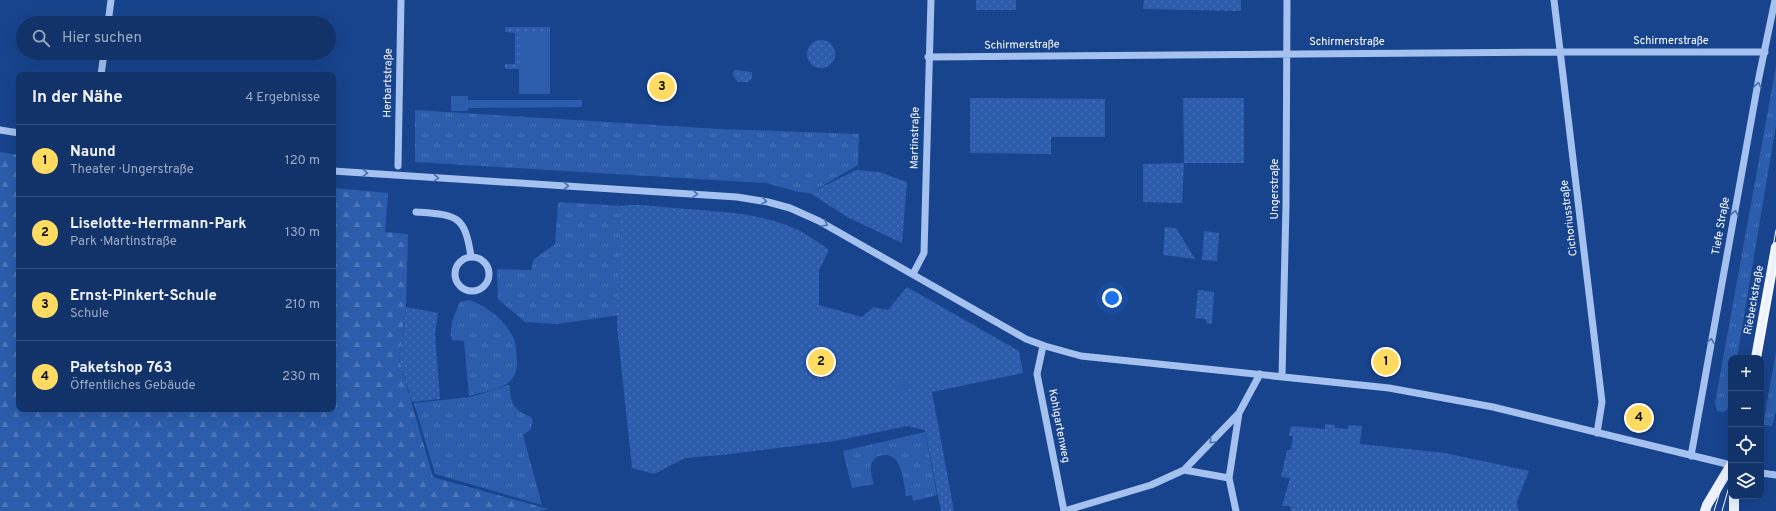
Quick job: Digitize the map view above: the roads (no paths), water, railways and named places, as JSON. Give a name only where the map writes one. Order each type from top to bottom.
[{"type":"main road","name":"Riebeckstraße","points":[[1757,355],[1776,247]]},
{"type":"main road","points":[[1705,511],[1712,496],[1728,470]]},
{"type":"main road","points":[[1734,499],[1734,511]]},
{"type":"street","points":[[109,16],[111,0]]},
{"type":"street","name":"Herbartstraße","points":[[398,166],[401,0]]},
{"type":"street","name":"Martinstraße","points":[[913,274],[924,253],[928,57],[931,0]]},
{"type":"street","name":"Ungerstraße","points":[[1282,377],[1286,212],[1287,0]]},
{"type":"street","name":"Cichoriusstraße","points":[[1554,0],[1602,402],[1597,433]]},
{"type":"street","name":"Tiefe Straße","points":[[1691,456],[1759,77],[1775,0]]},
{"type":"street","name":"Schirmerstraße","points":[[928,57],[1287,53],[1765,52]]},
{"type":"street","points":[[101,72],[103,60]]},
{"type":"street","points":[[0,130],[16,133]]},
{"type":"street","points":[[336,171],[737,197],[768,202],[790,208],[819,221],[1026,339],[1043,346],[1081,356],[1389,388],[1431,395],[1493,407],[1728,464]]},
{"type":"street","points":[[416,212],[448,215],[460,222],[468,238],[471,257]]},
{"type":"street","points":[[471,257],[481,260],[488,268],[489,273],[486,283],[482,287],[472,291],[458,284],[455,274],[461,261],[471,257]]},
{"type":"street","name":"Kohlgartenweg","points":[[1043,346],[1037,374],[1064,511]]},
{"type":"street","points":[[1064,511],[1151,485],[1184,470],[1239,413],[1260,374]]},
{"type":"street","points":[[1236,511],[1229,478],[1239,413]]},
{"type":"street","points":[[1184,470],[1229,478]]},
{"type":"street","points":[[1764,473],[1776,475]]},
{"type":"tram line","points":[[1754,355],[1776,230]]},
{"type":"tram line","points":[[1761,355],[1776,267]]},
{"type":"tram line","points":[[1714,511],[1729,463]]},
{"type":"tram line","points":[[1722,511],[1728,490]]},
{"type":"place","name":"Ernst-Pinkert-Schule","points":[[662,87]]},
{"type":"place","name":"Liselotte-Herrmann-Park","points":[[821,362]]},
{"type":"place","name":"Naund","points":[[1386,362]]},
{"type":"place","name":"Paketshop 763","points":[[1639,418]]}]
